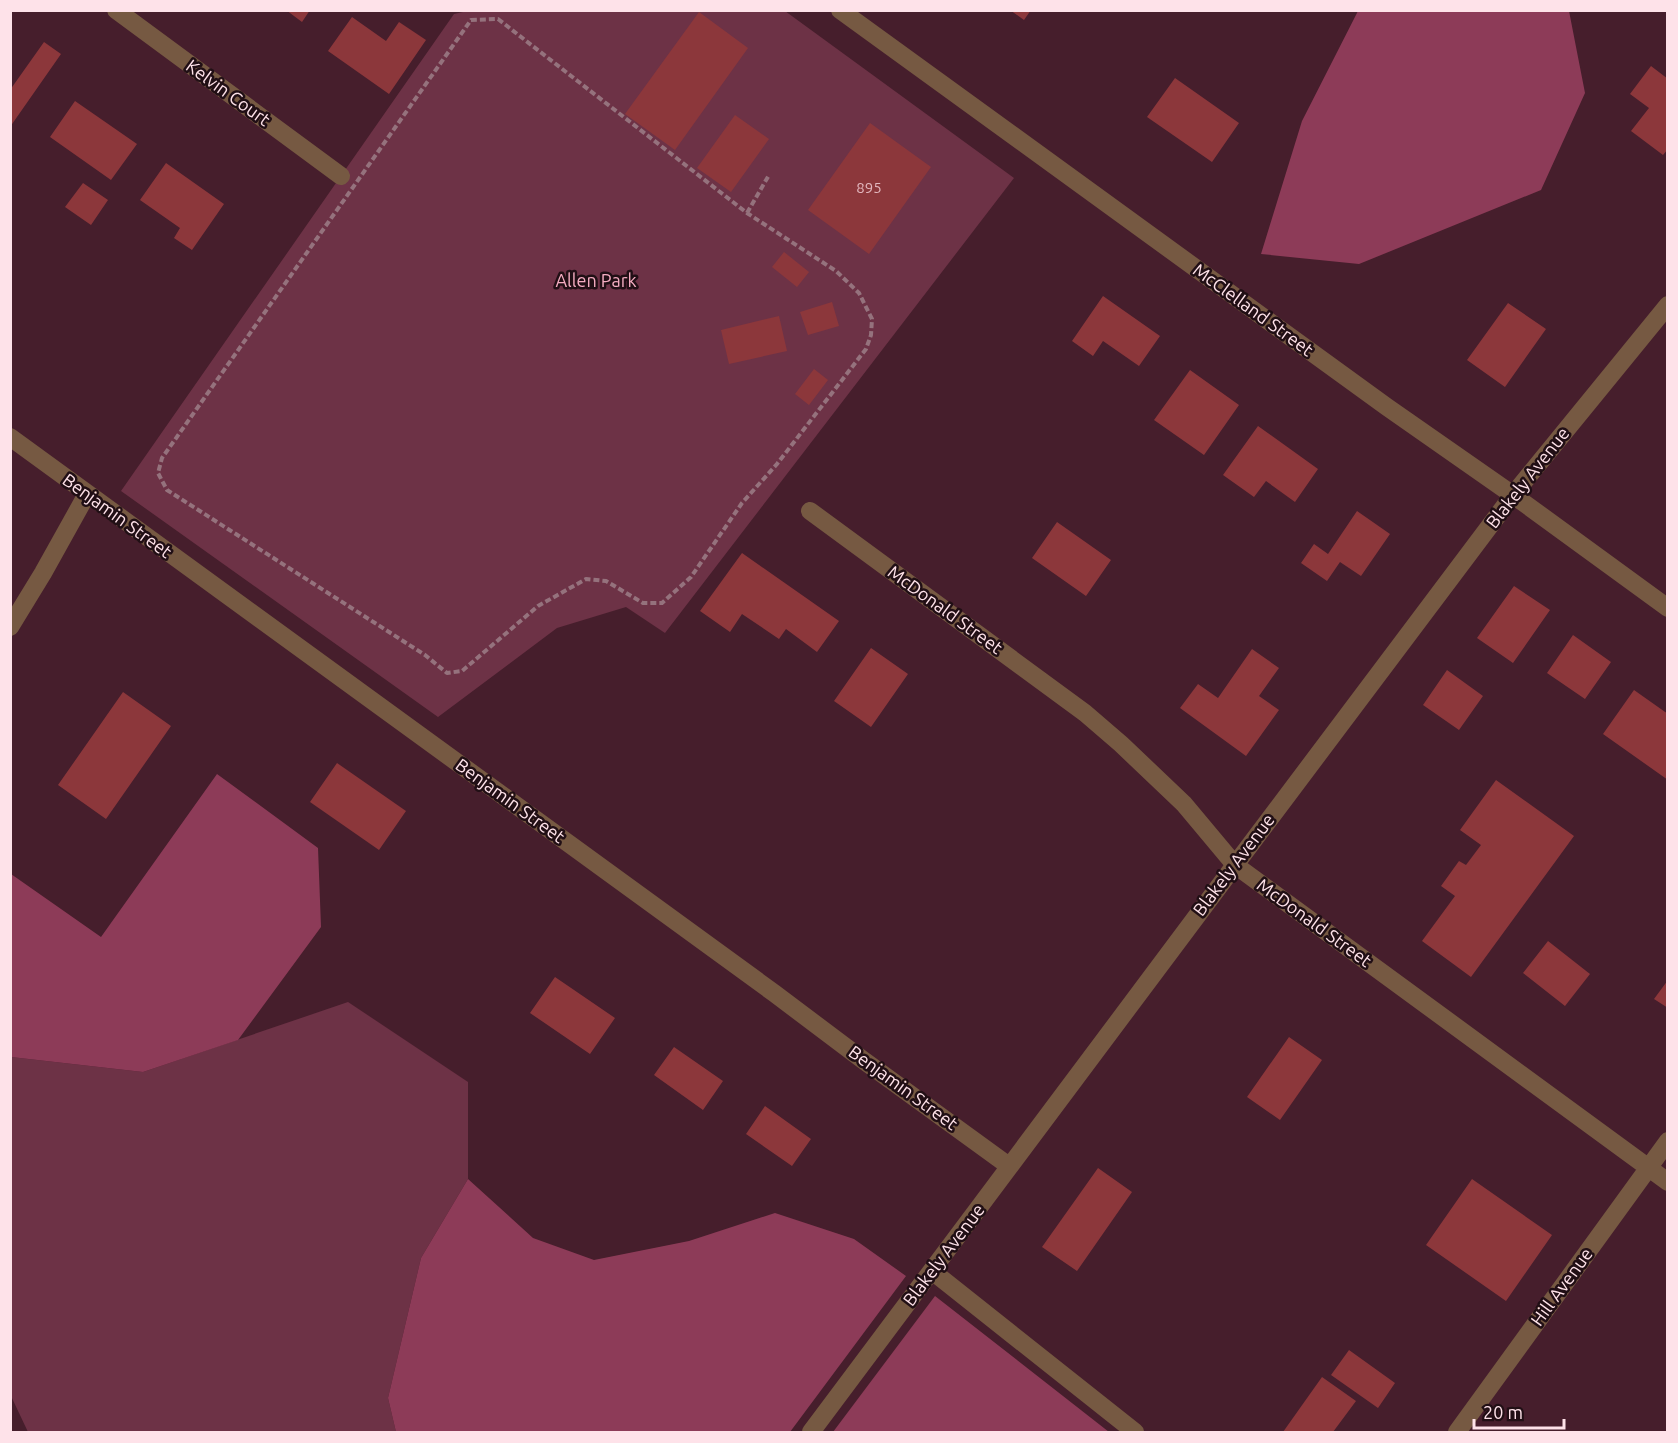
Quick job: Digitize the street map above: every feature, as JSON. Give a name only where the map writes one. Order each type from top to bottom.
[{"type":"street","name":"Kelvin Court","points":[[116,10],[341,176]]},
{"type":"street","name":"McClelland Street","points":[[840,10],[1668,608]]},
{"type":"street","name":"Blakely Avenue","points":[[811,1432],[1513,495],[1668,305]]},
{"type":"street","name":"Benjamin Street","points":[[10,438],[1009,1166]]},
{"type":"street","points":[[10,627],[87,494]]},
{"type":"street","name":"McDonald Street","points":[[810,511],[1085,713],[1184,804],[1235,865],[1668,1182]]},
{"type":"street","name":"Hill Avenue","points":[[1457,1432],[1668,1142]]},
{"type":"street","points":[[932,1271],[1135,1432]]},
{"type":"path","points":[[471,20],[498,20],[747,213],[836,271],[859,293],[872,319],[871,335],[866,349],[777,464],[742,502],[691,577],[662,603],[643,603],[606,581],[586,579],[538,606],[462,671],[447,673],[425,655],[167,490],[158,473],[162,458],[471,20]]},
{"type":"path","points":[[747,213],[769,176]]},
{"type":"green space","name":"Allen Park","points":[[472,10],[785,11],[1014,178],[665,633],[626,607],[557,628],[438,717],[121,491],[454,14]]},
{"type":"green space","points":[[348,1002],[468,1082],[468,1179],[421,1258],[388,1398],[396,1432],[28,1432],[11,1396],[11,1057],[143,1072]]},
{"type":"shaded area","points":[[1358,11],[1569,11],[1585,93],[1541,190],[1359,264],[1261,254],[1302,121]]},
{"type":"shaded area","points":[[217,774],[318,848],[321,927],[238,1040],[143,1072],[11,1057],[11,874],[101,937]]},
{"type":"shaded area","points":[[468,1179],[533,1238],[594,1260],[689,1241],[775,1213],[854,1239],[906,1276],[790,1432],[396,1432],[388,1398],[421,1258]]},
{"type":"shaded area","points":[[935,1296],[1109,1432],[833,1432]]},
{"type":"building","points":[[286,10],[310,10],[302,22]]},
{"type":"building","points":[[1010,10],[1031,10],[1024,20]]},
{"type":"building","points":[[699,12],[748,48],[675,150],[625,114]]},
{"type":"building","points":[[352,17],[386,41],[399,22],[426,40],[389,94],[328,51]]},
{"type":"building","points":[[44,42],[61,54],[10,127],[10,90]]},
{"type":"building","points":[[1651,66],[1668,79],[1668,149],[1663,155],[1631,131],[1649,108],[1630,94]]},
{"type":"building","points":[[1175,78],[1239,123],[1212,162],[1147,117]]},
{"type":"building","points":[[75,101],[137,144],[111,180],[50,137]]},
{"type":"building","points":[[735,115],[769,139],[731,192],[697,168]]},
{"type":"building","points":[[870,123],[931,167],[869,254],[808,210]]},
{"type":"building","points":[[166,163],[224,204],[192,250],[174,238],[180,228],[140,200]]},
{"type":"building","points":[[83,183],[108,200],[91,225],[65,207]]},
{"type":"building","points":[[784,252],[809,272],[797,287],[772,267]]},
{"type":"building","points":[[1103,296],[1160,336],[1139,366],[1103,341],[1093,356],[1072,341]]},
{"type":"building","points":[[832,302],[839,326],[808,335],[800,312]]},
{"type":"building","points":[[1508,303],[1546,329],[1505,387],[1467,360]]},
{"type":"building","points":[[779,316],[787,351],[729,364],[721,330]]},
{"type":"building","points":[[814,369],[828,380],[809,405],[795,394]]},
{"type":"building","points":[[1190,370],[1239,405],[1204,455],[1154,420]]},
{"type":"building","points":[[1258,426],[1318,469],[1295,502],[1266,481],[1254,497],[1223,475]]},
{"type":"building","points":[[1357,511],[1390,534],[1361,576],[1340,562],[1327,581],[1301,563],[1314,544],[1328,554]]},
{"type":"building","points":[[1057,522],[1111,560],[1086,596],[1032,558]]},
{"type":"building","points":[[742,553],[839,621],[817,652],[786,629],[779,639],[742,614],[730,632],[700,611]]},
{"type":"building","points":[[1514,586],[1550,610],[1513,663],[1477,638]]},
{"type":"building","points":[[1573,635],[1611,662],[1585,699],[1547,673]]},
{"type":"building","points":[[871,648],[908,674],[871,727],[834,701]]},
{"type":"building","points":[[1252,649],[1279,668],[1259,696],[1279,710],[1246,756],[1180,708],[1198,684],[1218,698]]},
{"type":"building","points":[[1447,670],[1483,696],[1459,730],[1423,705]]},
{"type":"building","points":[[1634,690],[1668,714],[1668,780],[1603,734]]},
{"type":"building","points":[[123,692],[171,726],[106,819],[58,785]]},
{"type":"building","points":[[337,763],[406,811],[379,850],[310,802]]},
{"type":"building","points":[[1496,780],[1574,836],[1471,977],[1422,941],[1455,896],[1441,886],[1459,861],[1466,865],[1481,845],[1460,830]]},
{"type":"building","points":[[1548,941],[1590,974],[1565,1006],[1523,973]]},
{"type":"building","points":[[555,977],[615,1018],[590,1054],[530,1013]]},
{"type":"building","points":[[1668,980],[1668,1008],[1654,999]]},
{"type":"building","points":[[1289,1037],[1322,1060],[1280,1120],[1247,1097]]},
{"type":"building","points":[[674,1047],[723,1081],[703,1110],[654,1075]]},
{"type":"building","points":[[765,1106],[811,1139],[792,1166],[746,1134]]},
{"type":"building","points":[[1098,1168],[1132,1192],[1077,1271],[1042,1247]]},
{"type":"building","points":[[1472,1179],[1552,1235],[1506,1301],[1426,1245]]},
{"type":"building","points":[[1349,1350],[1395,1383],[1378,1408],[1331,1375]]},
{"type":"building","points":[[1322,1377],[1356,1401],[1333,1432],[1283,1432]]}]
